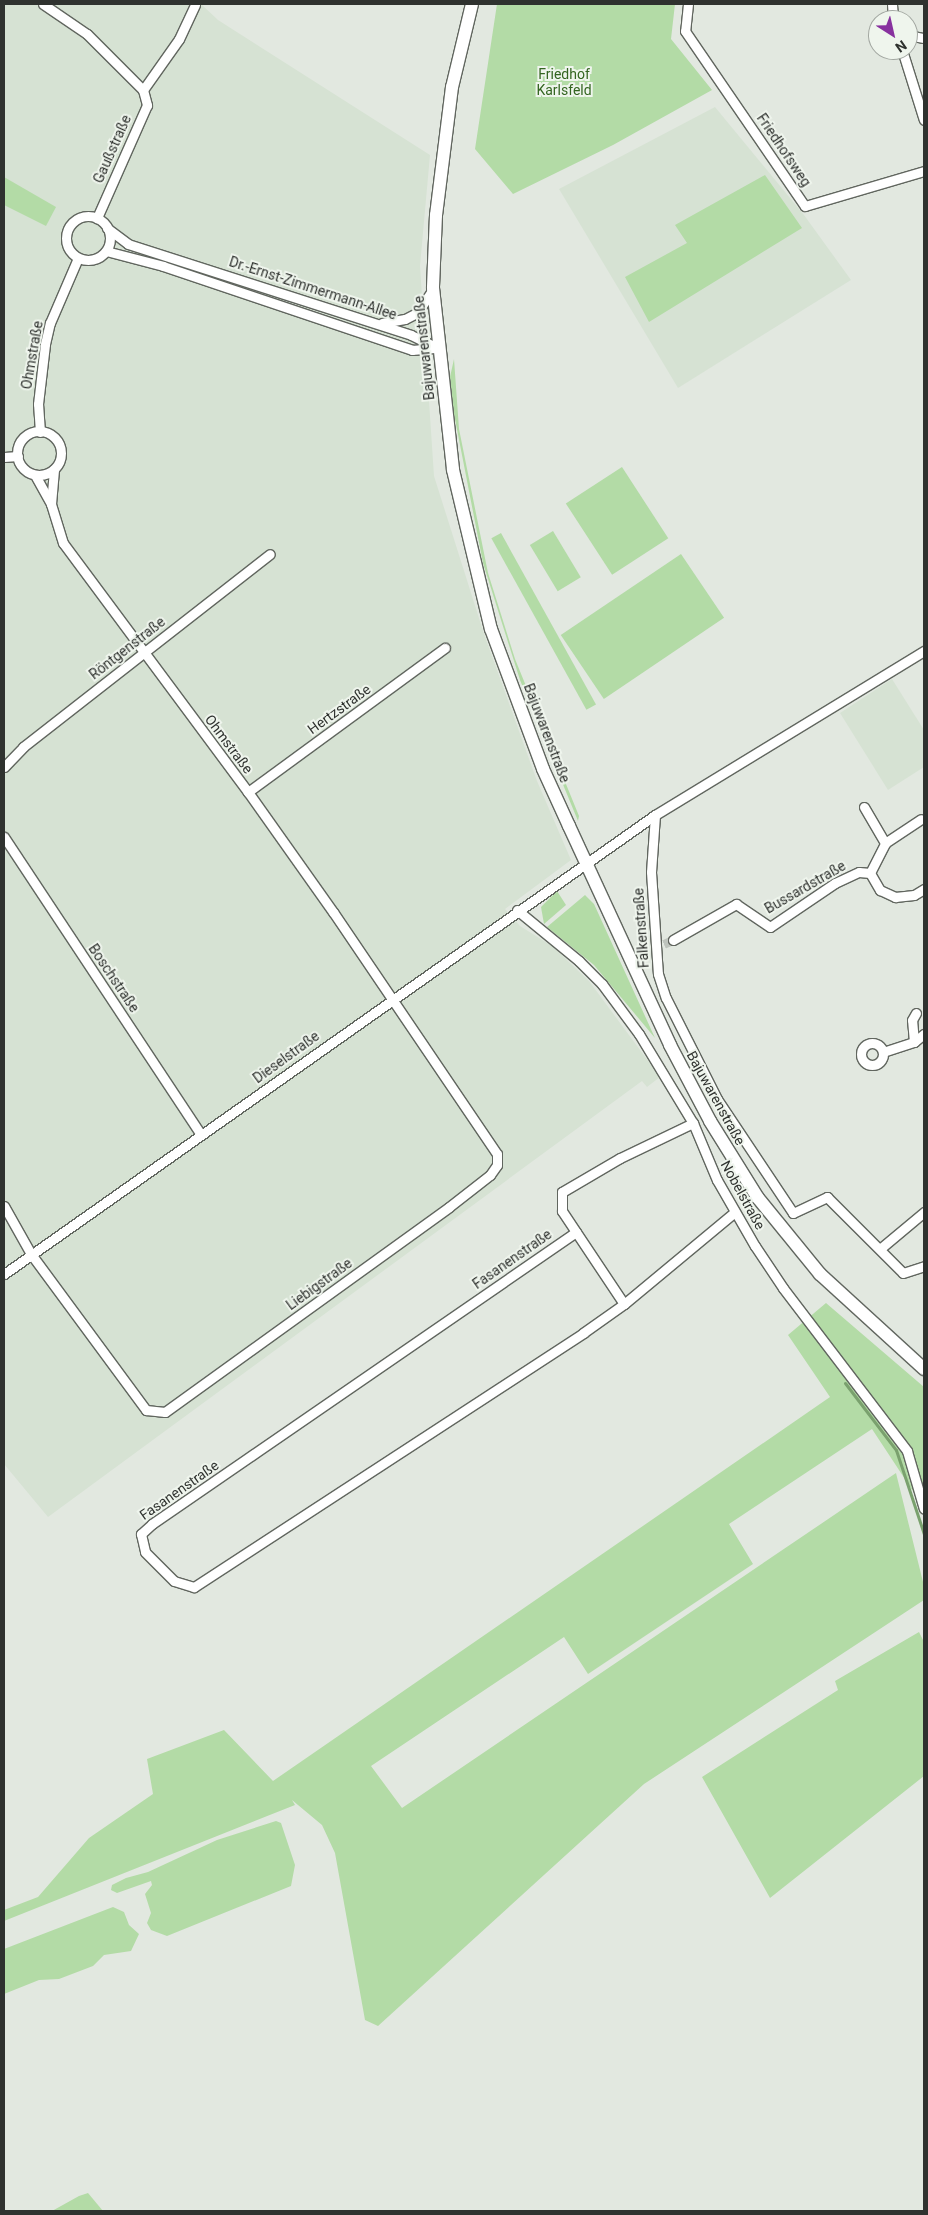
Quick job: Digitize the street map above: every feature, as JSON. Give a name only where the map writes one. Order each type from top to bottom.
[{"type":"main road","name":"Bajuwarenstraße","points":[[472,4],[452,87],[436,216],[434,288],[438,348],[453,470],[491,629],[543,769],[585,864],[670,1045],[710,1121],[758,1198],[820,1274],[924,1369]]},
{"type":"street","points":[[43,4],[87,34],[143,90],[179,39],[194,4]]},
{"type":"street","name":"Friedhofsweg","points":[[688,4],[685,31],[805,206],[924,171]]},
{"type":"street","points":[[905,60],[924,120]]},
{"type":"street","name":"Gaußstraße","points":[[97,218],[147,105],[143,90]]},
{"type":"street","points":[[97,218],[107,228],[109,244],[106,251],[90,260],[78,258],[66,242],[68,229],[77,219],[97,218]]},
{"type":"street","name":"Dr.-Ernst-Zimmermann-Allee","points":[[107,228],[128,244],[376,323],[438,348]]},
{"type":"street","name":"Dr.-Ernst-Zimmermann-Allee","points":[[106,251],[163,266],[412,350],[438,348]]},
{"type":"street","name":"Ohmstraße","points":[[40,432],[38,404],[45,344],[50,323],[78,258]]},
{"type":"street","points":[[376,323],[392,323],[417,313],[428,302],[434,288]]},
{"type":"street","points":[[40,432],[49,434],[59,443],[60,459],[54,469],[51,504],[35,475],[26,471],[18,456],[23,439],[40,432]]},
{"type":"street","points":[[4,457],[18,456]]},
{"type":"street","points":[[35,475],[54,469]]},
{"type":"street","name":"Ohmstraße","points":[[51,504],[63,543],[248,792],[390,999]]},
{"type":"street","name":"Röntgenstraße","points":[[4,767],[23,747],[270,554]]},
{"type":"street","name":"Hertzstraße","points":[[248,792],[445,648]]},
{"type":"street","points":[[585,864],[655,815],[924,651]]},
{"type":"street","points":[[864,807],[885,844]]},
{"type":"street","name":"Falkenstraße","points":[[655,815],[651,872],[654,947],[658,974],[666,998],[690,1049],[731,1123],[794,1213],[828,1198],[881,1248]]},
{"type":"street","points":[[921,819],[885,844],[870,873],[880,890],[895,896],[914,895],[924,889]]},
{"type":"street","name":"Boschstraße","points":[[4,837],[201,1134]]},
{"type":"street","name":"Dieselstraße","points":[[4,1274],[390,999],[585,864]]},
{"type":"street","name":"Bussardstraße","points":[[673,940],[736,904],[770,927],[841,880],[859,872],[870,873]]},
{"type":"street","name":"Nobelstraße","points":[[517,910],[579,961],[602,984],[639,1034],[693,1123],[717,1180],[735,1212],[783,1288],[907,1451],[924,1509]]},
{"type":"street","points":[[654,947],[664,944]]},
{"type":"street","name":"Liebigstraße","points":[[4,1206],[31,1254],[146,1410],[165,1412],[449,1207],[490,1175],[497,1165],[497,1154],[390,999]]},
{"type":"street","points":[[914,1042],[912,1020],[916,1013]]},
{"type":"street","points":[[883,1052],[914,1042],[924,1034]]},
{"type":"street","points":[[624,1304],[562,1211],[562,1192],[620,1158],[693,1123]]},
{"type":"street","name":"Fasanenstraße","points":[[576,1232],[152,1524],[141,1534],[144,1552],[174,1581],[194,1587],[624,1304],[735,1212]]},
{"type":"street","points":[[924,1212],[881,1248],[903,1272],[924,1266]]},
{"type":"shaded area","points":[[4,4],[201,4],[218,20],[430,155],[420,266],[434,476],[484,634],[537,781],[571,860],[505,909],[520,926],[552,946],[589,981],[660,1077],[647,1087],[642,1081],[48,1517],[4,1464]]},
{"type":"shaded area","points":[[715,107],[804,215],[851,280],[678,388],[559,189]]},
{"type":"shaded area","points":[[892,679],[924,730],[924,767],[888,790],[840,713]]},
{"type":"green space","name":"Friedhof Karlsfeld","points":[[497,4],[675,4],[671,39],[712,90],[613,145],[513,194],[475,149]]},
{"type":"green space","points":[[765,175],[802,228],[649,322],[625,277],[687,243],[675,225]]},
{"type":"green space","points":[[4,177],[56,207],[46,226],[4,205]]},
{"type":"green space","points":[[454,359],[459,429],[488,573],[515,659],[579,816],[578,821],[520,680],[483,563],[454,414],[450,377]]},
{"type":"green space","points":[[622,467],[668,538],[612,575],[566,503]]},
{"type":"green space","points":[[553,531],[581,577],[558,591],[530,545]]},
{"type":"green space","points":[[501,533],[596,704],[586,710],[491,538]]},
{"type":"green space","points":[[681,554],[724,618],[604,699],[561,635]]},
{"type":"green space","points":[[557,891],[566,905],[544,924],[541,907]]},
{"type":"green space","points":[[585,895],[594,904],[655,1038],[594,965],[547,927]]},
{"type":"green space","points":[[826,1303],[924,1387],[924,1508],[872,1429],[729,1524],[753,1564],[588,1674],[564,1637],[371,1766],[402,1808],[896,1473],[924,1586],[924,1600],[644,1784],[378,2026],[365,2020],[335,1853],[322,1825],[292,1800],[295,1805],[4,1921],[4,1910],[38,1897],[89,1838],[153,1794],[147,1759],[224,1730],[273,1781],[830,1397],[788,1335]]},
{"type":"green space","points":[[919,1632],[924,1642],[924,1776],[770,1898],[702,1777],[838,1690],[835,1681]]},
{"type":"green space","points":[[276,1821],[281,1823],[295,1865],[291,1886],[167,1936],[151,1930],[147,1923],[151,1913],[145,1894],[152,1885],[151,1881],[117,1893],[111,1890],[112,1885],[126,1878],[148,1872],[217,1840]]},
{"type":"green space","points":[[113,1907],[124,1912],[129,1925],[139,1934],[131,1951],[104,1955],[93,1966],[59,1979],[39,1980],[4,1994],[4,1949]]},
{"type":"green space","points":[[88,2193],[103,2211],[52,2211],[79,2196]]},
{"type":"waterway","points":[[845,1383],[896,1450],[924,1534]]},
{"type":"tunnel","points":[[664,944],[673,940]]}]
